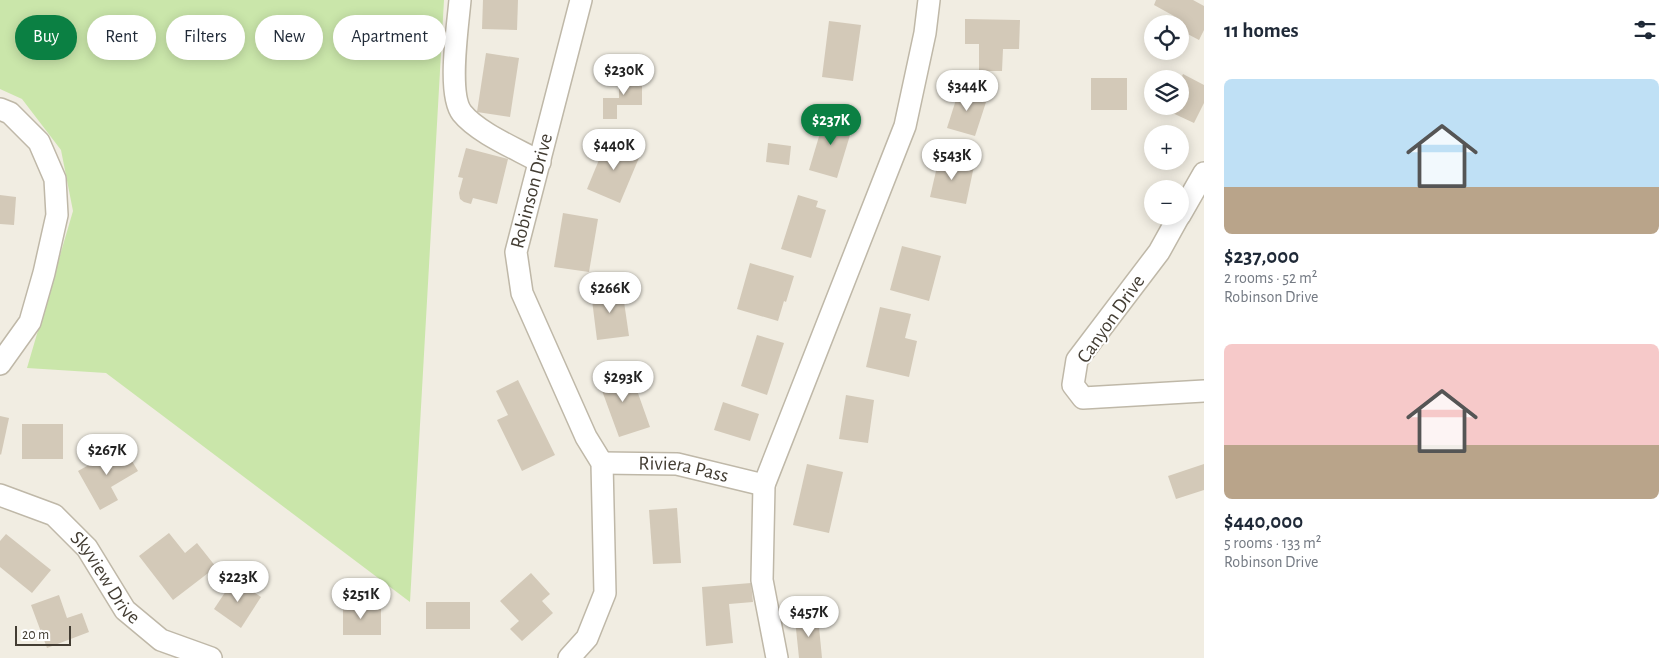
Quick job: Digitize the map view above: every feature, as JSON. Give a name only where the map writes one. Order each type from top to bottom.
[{"type":"street","points":[[460,0],[453,81],[461,112],[477,127],[540,162]]},
{"type":"street","name":"Robinson Drive","points":[[569,658],[587,638],[606,593],[602,463],[586,436],[522,293],[516,252],[580,0]]},
{"type":"street","points":[[777,658],[762,580],[764,485],[905,126],[930,0]]},
{"type":"street","points":[[0,108],[10,113],[39,142],[55,179],[57,215],[44,274],[30,322],[2,360]]},
{"type":"street","name":"Canyon Drive","points":[[1189,200],[1204,173]]},
{"type":"street","name":"Canyon Drive","points":[[1175,225],[1159,252],[1078,360],[1073,385],[1083,398],[1204,391]]},
{"type":"street","name":"Riviera Pass","points":[[602,463],[677,464],[764,485]]},
{"type":"street","name":"Skyview Drive","points":[[0,495],[54,515],[87,548],[125,610],[161,640],[211,658]]},
{"type":"green space","points":[[0,0],[444,0],[443,15],[333,15],[333,60],[441,60],[410,602],[106,373],[27,368],[73,211],[61,150],[22,99],[0,89]]},
{"type":"building","points":[[483,0],[518,0],[517,30],[482,29]]},
{"type":"building","points":[[1156,0],[1193,0],[1204,6],[1204,30],[1199,40],[1189,35],[1189,15],[1172,15],[1154,5]]},
{"type":"building","points":[[965,19],[1020,20],[1019,49],[1003,49],[1002,71],[979,71],[979,44],[965,44]]},
{"type":"building","points":[[829,21],[861,25],[853,81],[822,77]]},
{"type":"building","points":[[486,53],[519,58],[510,117],[477,112]]},
{"type":"building","points":[[619,75],[642,75],[642,105],[617,105],[617,119],[603,119],[603,98],[619,98]]},
{"type":"building","points":[[1189,77],[1204,85],[1204,103],[1194,123],[1177,115],[1189,115]]},
{"type":"building","points":[[1091,78],[1127,78],[1127,110],[1091,110]]},
{"type":"building","points":[[960,87],[988,96],[975,136],[947,128]]},
{"type":"building","points":[[826,113],[854,122],[837,178],[809,170]]},
{"type":"building","points":[[608,138],[641,153],[620,203],[587,189]]},
{"type":"building","points":[[768,143],[791,146],[789,165],[766,162]]},
{"type":"building","points":[[466,148],[508,159],[497,204],[473,198],[471,204],[460,199],[459,193],[463,178],[458,177]]},
{"type":"building","points":[[939,158],[974,166],[966,204],[930,197]]},
{"type":"building","points":[[0,195],[16,197],[14,225],[0,224]]},
{"type":"building","points":[[798,195],[818,201],[816,207],[826,210],[811,258],[781,249]]},
{"type":"building","points":[[563,213],[598,219],[589,272],[554,267]]},
{"type":"building","points":[[902,246],[941,256],[929,301],[890,290]]},
{"type":"building","points":[[750,263],[794,276],[778,321],[737,309]]},
{"type":"building","points":[[622,288],[629,336],[597,340],[591,292]]},
{"type":"building","points":[[880,307],[911,314],[905,338],[917,341],[909,377],[866,367]]},
{"type":"building","points":[[757,335],[784,343],[767,395],[741,386]]},
{"type":"building","points":[[624,367],[629,384],[634,382],[650,427],[619,437],[597,377]]},
{"type":"building","points":[[518,380],[555,455],[522,471],[497,420],[508,415],[496,391]]},
{"type":"building","points":[[846,395],[874,400],[868,443],[839,439]]},
{"type":"building","points":[[723,402],[759,414],[750,441],[714,430]]},
{"type":"building","points":[[0,416],[9,418],[1,455],[0,454]]},
{"type":"building","points":[[22,424],[63,424],[63,459],[22,459]]},
{"type":"building","points":[[123,446],[138,471],[111,487],[118,500],[100,510],[78,471]]},
{"type":"building","points":[[807,464],[843,472],[829,533],[793,525]]},
{"type":"building","points":[[1204,464],[1204,490],[1176,499],[1168,476]]},
{"type":"building","points":[[677,508],[681,563],[653,564],[649,510]]},
{"type":"building","points":[[169,533],[185,553],[197,543],[216,567],[173,600],[139,556]]},
{"type":"building","points":[[6,534],[51,570],[32,593],[0,567],[0,541]]},
{"type":"building","points":[[531,573],[550,594],[542,601],[553,613],[522,641],[510,629],[519,621],[500,601]]},
{"type":"building","points":[[234,579],[261,597],[241,628],[214,609]]},
{"type":"building","points":[[751,583],[753,602],[729,604],[733,643],[706,646],[702,587]]},
{"type":"building","points":[[59,595],[67,618],[82,613],[89,632],[47,648],[31,605]]},
{"type":"building","points":[[343,601],[362,601],[362,609],[381,609],[381,635],[343,635]]},
{"type":"building","points":[[426,602],[470,602],[470,629],[426,629]]},
{"type":"building","points":[[818,617],[822,658],[799,658],[795,619]]}]
